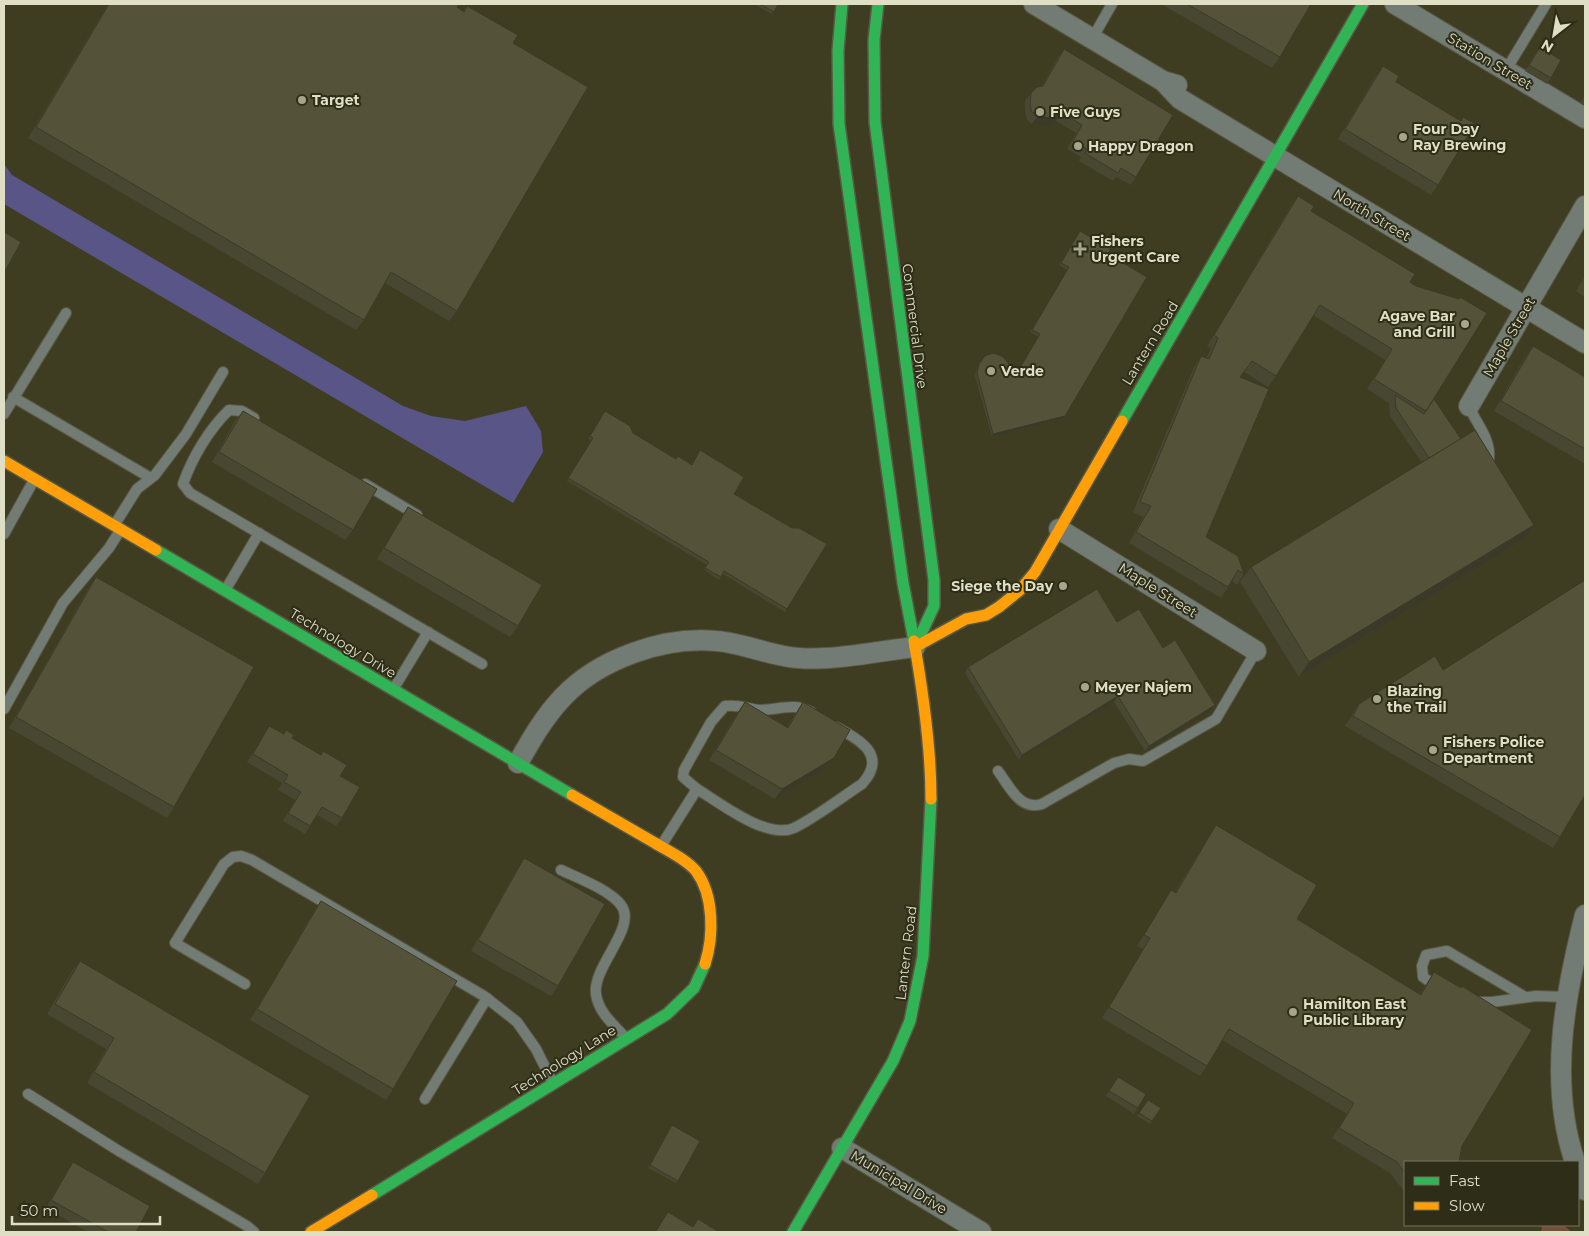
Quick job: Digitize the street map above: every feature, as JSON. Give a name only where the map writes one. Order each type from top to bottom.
[{"type":"street","name":"Lantern Road","points":[[793,1232],[898,1052],[910,1022],[921,975],[930,840],[931,777],[915,647],[903,583],[839,124],[838,51],[842,4]]},
{"type":"street","name":"Commercial Drive","points":[[878,4],[874,40],[875,122],[934,580],[934,606],[915,647]]},
{"type":"street","name":"North Street","points":[[1034,4],[1163,81],[1180,99],[1280,150],[1526,308],[1585,343]]},
{"type":"street","name":"Lantern Road","points":[[915,647],[966,619],[986,615],[1007,602],[1035,572],[1363,4]]},
{"type":"street","name":"Station Street","points":[[1396,4],[1585,118]]},
{"type":"street","name":"Maple Street","points":[[1468,406],[1585,206]]},
{"type":"street","name":"Technology Drive","points":[[4,461],[118,526],[664,849]]},
{"type":"street","name":"Maple Street","points":[[1059,529],[1256,651]]},
{"type":"street","points":[[518,763],[542,724],[570,690],[594,672],[628,656],[648,650],[683,642],[714,640],[729,642],[781,656],[805,658],[915,647]]},
{"type":"street","name":"Technology Lane","points":[[311,1232],[667,1014],[690,994],[701,975],[708,954],[710,918],[698,874],[689,865],[664,849]]},
{"type":"street","points":[[1575,1161],[1570,1148],[1563,1104],[1562,1049],[1566,997],[1585,915]]},
{"type":"street","name":"Municipal Drive","points":[[842,1148],[981,1232]]},
{"type":"street","points":[[1579,1173],[1585,1190]]},
{"type":"lane","points":[[1092,39],[1112,4]]},
{"type":"lane","points":[[1506,70],[1546,4]]},
{"type":"lane","points":[[4,414],[66,313]]},
{"type":"lane","points":[[4,709],[63,603],[109,548],[131,497],[161,468],[186,434],[223,372]]},
{"type":"lane","points":[[13,397],[149,478]]},
{"type":"lane","name":"Maple Street","points":[[1468,406],[1474,421],[1489,444],[1489,459],[1478,466]]},
{"type":"lane","points":[[267,427],[242,411],[229,410],[220,419],[209,436],[188,470],[183,484],[190,493],[482,664]]},
{"type":"lane","points":[[352,477],[429,523]]},
{"type":"lane","points":[[4,532],[35,479]]},
{"type":"lane","points":[[226,590],[259,533]]},
{"type":"lane","points":[[393,689],[428,632]]},
{"type":"lane","points":[[998,771],[1022,802],[1032,807],[1042,804],[1114,763],[1128,759],[1142,761],[1216,719],[1256,651]]},
{"type":"lane","points":[[737,704],[759,710],[796,706],[861,741],[870,752],[873,763],[870,775],[862,784],[793,828],[776,831],[762,827],[697,789],[683,777],[684,770],[711,722],[725,706],[737,704]]},
{"type":"lane","points":[[664,849],[697,789]]},
{"type":"lane","points":[[245,984],[175,943],[224,864],[233,857],[241,856],[290,882],[487,998],[517,1022],[536,1049],[554,1084]]},
{"type":"lane","points":[[562,870],[614,897],[623,906],[625,919],[619,936],[598,975],[596,994],[602,1011],[626,1039]]},
{"type":"lane","points":[[1446,991],[1423,977],[1422,966],[1426,955],[1447,951],[1524,997]]},
{"type":"lane","points":[[1466,1000],[1492,1002],[1524,997],[1566,997]]},
{"type":"lane","points":[[425,1099],[487,998]]},
{"type":"lane","points":[[28,1094],[254,1232]]},
{"type":"shaded area","points":[[4,164],[12,175],[403,406],[431,416],[465,421],[526,406],[541,431],[543,452],[513,503],[4,204]]},
{"type":"shaded area","points":[[1542,1226],[1564,1226],[1572,1232],[1541,1232]]},
{"type":"building","points":[[109,4],[459,4],[457,7],[464,12],[467,6],[518,35],[513,43],[588,87],[457,311],[391,272],[364,320],[36,127]]},
{"type":"building","points":[[760,4],[778,4],[774,12]]},
{"type":"building","points":[[1187,4],[1311,4],[1280,57]]},
{"type":"building","points":[[1540,47],[1561,60],[1551,78],[1529,65]]},
{"type":"building","points":[[1064,49],[1173,115],[1136,177],[1121,168],[1118,173],[1085,153],[1087,149],[1073,141],[1082,125],[1062,113],[1052,118],[1038,116],[1032,112],[1030,105],[1031,93],[1037,87],[1043,86]]},
{"type":"building","name":"Four Day Ray Brewing","points":[[1383,66],[1399,76],[1396,82],[1461,121],[1463,117],[1475,124],[1438,185],[1345,129]]},
{"type":"building","points":[[1298,196],[1314,206],[1311,211],[1415,274],[1410,282],[1416,286],[1459,299],[1460,297],[1487,313],[1426,411],[1374,379],[1392,349],[1320,305],[1276,376],[1252,361],[1240,377],[1269,389],[1206,537],[1238,556],[1244,574],[1238,570],[1228,587],[1136,532],[1151,506],[1140,502],[1201,356],[1209,359],[1218,338],[1214,335]]},
{"type":"building","points":[[1080,231],[1111,249],[1108,254],[1147,277],[1065,416],[993,434],[977,373],[979,364],[985,356],[993,353],[1002,356],[1013,368],[1021,366],[1040,334],[1032,330],[1069,267],[1061,263]]},
{"type":"building","points":[[4,232],[21,242],[4,273]]},
{"type":"building","points":[[1533,346],[1585,377],[1585,449],[1501,401]]},
{"type":"building","points":[[1395,395],[1424,414],[1434,399],[1461,439],[1429,458],[1396,408]]},
{"type":"building","points":[[243,411],[377,489],[353,530],[219,452]]},
{"type":"building","points":[[605,411],[630,426],[633,433],[676,459],[678,456],[692,465],[700,450],[744,477],[734,494],[792,528],[799,528],[827,544],[787,609],[724,571],[721,577],[705,568],[709,562],[568,478],[593,438],[590,436]]},
{"type":"building","points":[[1475,430],[1534,525],[1309,662],[1251,567]]},
{"type":"building","points":[[408,507],[542,585],[518,626],[384,548]]},
{"type":"building","points":[[96,577],[254,667],[174,807],[16,717]]},
{"type":"building","points":[[1585,580],[1585,795],[1560,837],[1353,716],[1359,704],[1435,656],[1443,670]]},
{"type":"building","name":"Meyer Najem","points":[[1097,589],[1117,622],[1139,609],[1163,648],[1175,640],[1215,705],[1149,746],[1118,696],[1022,755],[968,667]]},
{"type":"building","points":[[745,702],[788,728],[803,702],[850,730],[834,758],[782,789],[716,750]]},
{"type":"building","points":[[269,726],[284,734],[286,730],[294,735],[292,738],[321,755],[323,751],[347,765],[340,776],[360,787],[342,818],[322,807],[310,826],[288,813],[301,792],[284,782],[288,775],[253,754]]},
{"type":"building","name":"Hamilton East Public Library","points":[[1216,825],[1317,885],[1297,919],[1421,995],[1434,972],[1461,988],[1462,986],[1532,1030],[1462,1146],[1459,1161],[1404,1161],[1404,1172],[1397,1162],[1339,1128],[1354,1103],[1229,1029],[1207,1066],[1109,1007],[1150,938],[1144,935],[1171,890],[1176,893]]},
{"type":"building","points":[[524,858],[605,904],[558,986],[478,940]]},
{"type":"building","points":[[321,901],[457,981],[393,1089],[257,1009]]},
{"type":"building","points":[[80,961],[310,1096],[265,1173],[94,1072],[114,1038],[55,1004]]},
{"type":"building","points":[[1118,1077],[1146,1094],[1138,1108],[1109,1091]]},
{"type":"building","points":[[1148,1100],[1161,1108],[1152,1121],[1139,1113]]},
{"type":"building","points":[[672,1125],[700,1141],[678,1181],[650,1165]]},
{"type":"building","points":[[73,1162],[150,1206],[136,1232],[108,1232],[51,1200]]},
{"type":"building","points":[[668,1212],[693,1227],[698,1219],[719,1232],[656,1231]]},
{"type":"traffic: fast","points":[[842,4],[838,51],[839,124],[903,583],[914,641]]},
{"type":"traffic: fast","points":[[878,4],[874,40],[875,122],[934,580],[934,606],[915,647]]},
{"type":"traffic: fast","points":[[1122,421],[1363,4]]},
{"type":"traffic: fast","points":[[156,550],[572,795]]},
{"type":"traffic: fast","points":[[793,1232],[893,1061],[910,1021],[923,956],[931,799]]},
{"type":"traffic: fast","points":[[372,1195],[667,1014],[694,988],[705,964]]},
{"type":"traffic: slow","points":[[915,647],[966,619],[986,615],[1020,590],[1035,572],[1122,421]]},
{"type":"traffic: slow","points":[[4,461],[156,550]]},
{"type":"traffic: slow","points":[[914,641],[926,720],[931,799]]},
{"type":"traffic: slow","points":[[572,795],[677,856],[696,871],[706,892],[711,916],[710,941],[705,964]]},
{"type":"traffic: slow","points":[[311,1232],[372,1195]]},
{"type":"place","name":"Target","points":[[302,100]]},
{"type":"place","name":"Five Guys","points":[[1040,112]]},
{"type":"place","name":"Four Day Ray Brewing","points":[[1403,137]]},
{"type":"place","name":"Happy Dragon","points":[[1078,146]]},
{"type":"place","name":"Fishers Urgent Care","points":[[1080,249]]},
{"type":"place","name":"Agave Bar and Grill","points":[[1465,324]]},
{"type":"place","name":"Verde","points":[[991,371]]},
{"type":"place","name":"Siege the Day","points":[[1063,586]]},
{"type":"place","name":"Meyer Najem","points":[[1085,687]]},
{"type":"place","name":"Blazing the Trail","points":[[1377,699]]},
{"type":"place","name":"Fishers Police Department","points":[[1433,750]]},
{"type":"place","name":"Hamilton East Public Library","points":[[1293,1012]]}]
